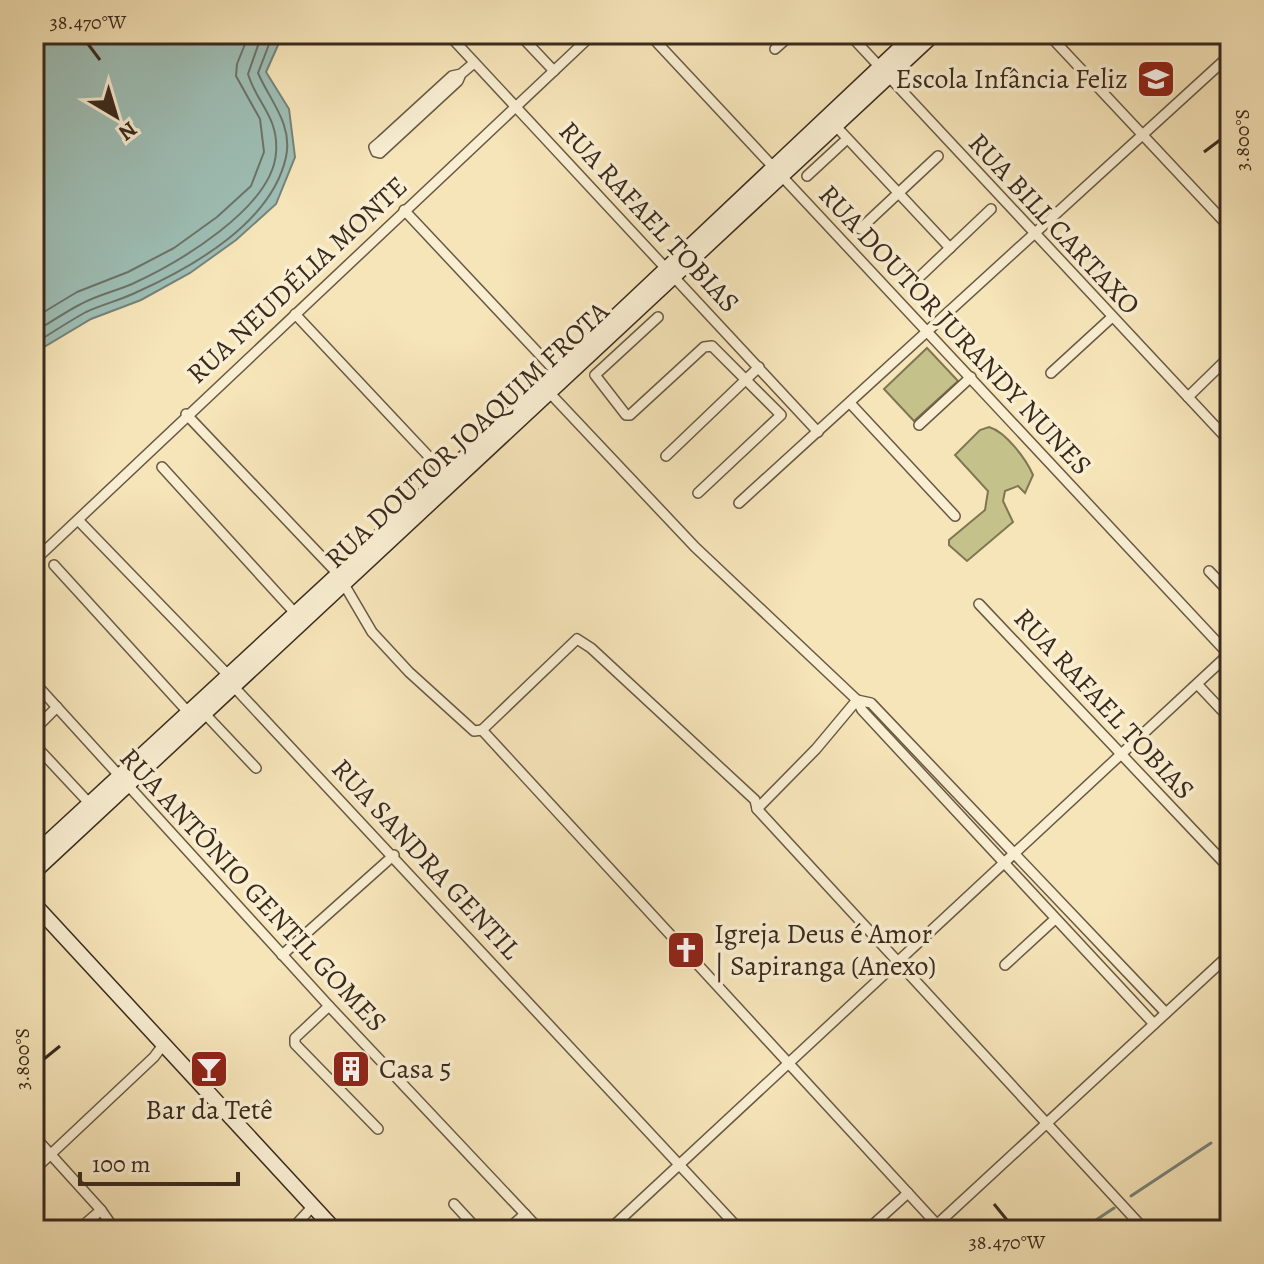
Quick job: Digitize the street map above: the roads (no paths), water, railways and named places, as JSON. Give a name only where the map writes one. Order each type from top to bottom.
[{"type":"street","name":"RUA RAFAEL TOBIAS","points":[[448,34],[818,432]]},
{"type":"street","points":[[519,34],[554,71]]},
{"type":"street","name":"RUA NEUDÉLIA MONTE","points":[[34,561],[79,521],[186,414],[593,34]]},
{"type":"street","name":"RUA DOUTOR JURANDY NUNES","points":[[649,34],[1230,655]]},
{"type":"street","points":[[775,49],[792,34]]},
{"type":"street","name":"RUA BILL CARTAXO","points":[[849,34],[1230,442]]},
{"type":"street","name":"RUA DOUTOR JOAQUIM FROTA","points":[[34,872],[188,712],[231,682],[561,376],[883,72],[915,34]]},
{"type":"street","name":"RUA DOUTOR JOAQUIM FROTA","points":[[883,72],[934,34]]},
{"type":"street","points":[[1048,34],[1230,228]]},
{"type":"street","points":[[739,503],[929,333],[1230,55]]},
{"type":"street","points":[[461,74],[452,76],[374,147],[376,152],[380,153],[474,63]]},
{"type":"street","points":[[831,121],[950,248]]},
{"type":"street","points":[[807,176],[847,139]]},
{"type":"street","points":[[860,229],[938,156]]},
{"type":"street","points":[[910,286],[991,209]]},
{"type":"street","points":[[404,210],[561,376]]},
{"type":"street","points":[[295,314],[450,479]]},
{"type":"street","points":[[658,317],[595,375],[626,415],[630,415],[704,347],[715,348],[747,378],[780,417],[698,493]]},
{"type":"street","points":[[1051,373],[1111,318]]},
{"type":"street","points":[[1188,397],[1230,356]]},
{"type":"street","points":[[666,456],[759,367]]},
{"type":"street","points":[[919,425],[971,377]]},
{"type":"street","points":[[547,389],[695,547],[857,700],[862,710],[1003,866],[1154,1024]]},
{"type":"street","points":[[850,403],[955,516]]},
{"type":"street","points":[[186,414],[340,580],[372,632],[409,672],[474,731],[482,730],[577,639],[755,800],[757,809],[898,965],[1145,1230]]},
{"type":"street","points":[[162,467],[295,613]]},
{"type":"street","name":"RUA SANDRA GENTIL","points":[[79,521],[394,855],[740,1230]]},
{"type":"street","points":[[54,565],[188,712]]},
{"type":"street","points":[[1209,571],[1230,593]]},
{"type":"street","name":"RUA DOUTOR JOAQUIM FROTA","points":[[34,855],[89,803],[206,715],[231,682],[295,613],[340,580]]},
{"type":"street","name":"RUA RAFAEL TOBIAS","points":[[979,604],[1230,869]]},
{"type":"street","points":[[609,1230],[1230,655]]},
{"type":"street","name":"RUA ANTÔNIO GENTIL GOMES","points":[[34,682],[329,1006],[540,1230]]},
{"type":"street","points":[[1198,685],[1230,719]]},
{"type":"street","points":[[757,809],[816,749],[857,700]]},
{"type":"street","points":[[857,700],[871,703],[1166,1013]]},
{"type":"street","points":[[34,730],[57,707]]},
{"type":"street","points":[[206,715],[256,768]]},
{"type":"street","points":[[482,730],[937,1228],[1230,954]]},
{"type":"street","points":[[34,744],[89,803]]},
{"type":"street","points":[[282,955],[394,855]]},
{"type":"street","points":[[34,904],[335,1230]]},
{"type":"street","points":[[1005,965],[1054,920]]},
{"type":"street","points":[[329,1006],[295,1038],[295,1044],[378,1129]]},
{"type":"street","points":[[34,1170],[163,1045]]},
{"type":"street","points":[[34,1136],[101,1210],[115,1230]]},
{"type":"street","points":[[867,1230],[908,1193]]},
{"type":"street","points":[[454,1204],[478,1230]]},
{"type":"street","points":[[291,1230],[313,1206]]},
{"type":"street","points":[[78,1230],[101,1210]]},
{"type":"street","points":[[507,1230],[525,1214]]},
{"type":"water","points":[[34,34],[283,34],[266,72],[289,109],[295,157],[276,204],[236,240],[190,273],[141,300],[91,319],[34,353]]},
{"type":"waterway","points":[[1131,1196],[1211,1143]]},
{"type":"waterway","points":[[1081,1230],[1114,1208]]},
{"type":"place","name":"Escola Infância Feliz","points":[[1156,79]]},
{"type":"place","name":"Igreja Deus é Amor | Sapiranga (Anexo)","points":[[686,950]]},
{"type":"place","name":"Bar da Tetê","points":[[209,1069]]},
{"type":"place","name":"Casa 5","points":[[351,1069]]}]
